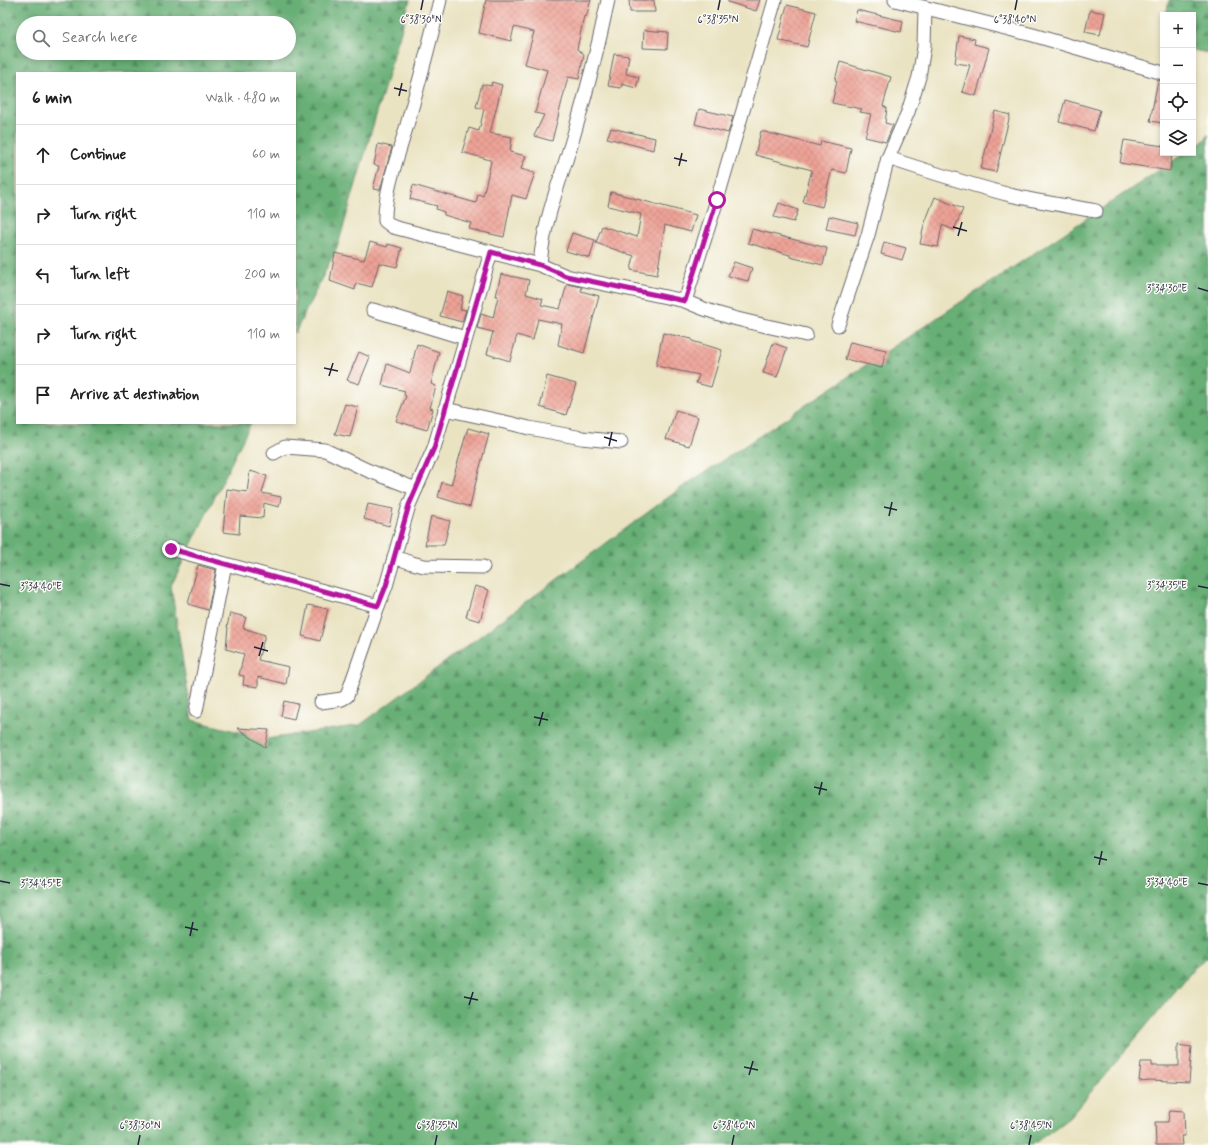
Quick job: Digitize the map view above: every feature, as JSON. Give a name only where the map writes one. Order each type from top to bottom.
[{"type":"street","points":[[440,0],[427,58],[385,206],[385,221],[393,227],[540,265],[566,276],[685,301],[697,307],[726,316],[806,335]]},
{"type":"street","points":[[540,265],[541,252],[549,217],[581,110],[608,0]]},
{"type":"street","points":[[685,301],[717,200],[775,0]]},
{"type":"street","points":[[895,0],[1032,35],[1160,72]]},
{"type":"street","points":[[838,325],[868,235],[888,158],[908,112],[919,77],[924,47],[925,8]]},
{"type":"street","points":[[888,158],[941,176],[993,190],[1043,202],[1096,211]]},
{"type":"street","points":[[321,702],[342,699],[347,696],[386,586],[409,505],[434,448],[491,252]]},
{"type":"street","points":[[373,310],[465,338]]},
{"type":"street","points":[[445,409],[582,438],[621,442]]},
{"type":"street","points":[[274,454],[284,447],[325,450],[367,470],[416,489]]},
{"type":"street","points":[[171,549],[378,606]]},
{"type":"street","points":[[394,557],[424,566],[483,567]]},
{"type":"street","points":[[196,711],[225,564]]},
{"type":"green space","points":[[0,0],[410,0],[338,245],[296,331],[296,72],[16,72],[16,424],[251,424],[171,586],[192,720],[267,739],[360,725],[678,490],[1180,156],[1196,156],[1196,146],[1205,140],[1208,134],[1208,957],[1198,964],[1069,1118],[1032,1145],[0,1145]]},
{"type":"green space","points":[[1169,0],[1208,0],[1208,53],[1196,51],[1196,12],[1167,12]]},
{"type":"building","points":[[486,0],[591,0],[586,17],[584,16],[577,49],[584,54],[579,79],[568,77],[552,141],[534,136],[544,115],[535,113],[547,70],[525,64],[534,32],[514,27],[511,41],[479,33]]},
{"type":"building","points":[[629,0],[654,0],[655,12],[630,12]]},
{"type":"building","points":[[728,0],[760,0],[756,11],[728,2]]},
{"type":"building","points":[[787,5],[816,12],[807,47],[778,40]]},
{"type":"building","points":[[857,10],[903,21],[901,32],[854,21]]},
{"type":"building","points":[[1090,10],[1105,13],[1100,35],[1085,32]]},
{"type":"building","points":[[644,30],[668,32],[667,49],[643,48]]},
{"type":"building","points":[[959,36],[975,39],[974,44],[989,48],[976,96],[962,92],[970,65],[955,63]]},
{"type":"building","points":[[614,54],[629,56],[626,74],[639,77],[636,88],[622,84],[621,88],[608,86]]},
{"type":"building","points":[[840,62],[891,77],[883,106],[887,108],[885,123],[893,125],[886,142],[865,137],[871,114],[860,112],[862,109],[832,103],[837,81],[835,80]]},
{"type":"building","points":[[1158,80],[1160,80],[1160,123],[1150,121]]},
{"type":"building","points":[[492,82],[502,85],[490,133],[512,137],[510,152],[526,156],[521,169],[535,173],[526,199],[512,195],[504,237],[469,229],[471,223],[444,215],[444,212],[436,209],[437,206],[410,199],[413,185],[476,203],[478,194],[483,196],[491,162],[490,160],[462,152],[469,128],[479,131],[484,109],[476,107],[482,84],[491,86]]},
{"type":"building","points":[[1065,100],[1100,110],[1094,131],[1059,122]]},
{"type":"building","points":[[699,109],[733,117],[728,133],[695,124]]},
{"type":"building","points":[[995,111],[1010,115],[996,172],[981,169]]},
{"type":"building","points":[[611,128],[655,138],[653,150],[607,138]]},
{"type":"building","points":[[761,131],[820,146],[821,141],[851,148],[846,173],[832,170],[822,207],[803,202],[812,170],[755,155]]},
{"type":"building","points":[[1124,140],[1160,146],[1160,156],[1172,156],[1170,171],[1120,163]]},
{"type":"building","points":[[378,144],[392,147],[380,190],[373,189],[379,166],[374,165]]},
{"type":"building","points":[[611,192],[696,215],[691,232],[665,225],[657,275],[631,270],[634,256],[596,243],[602,226],[637,237],[641,214],[608,206]]},
{"type":"building","points":[[935,197],[963,209],[954,230],[942,225],[938,247],[920,244],[924,225]]},
{"type":"building","points":[[779,203],[798,210],[794,222],[774,217]]},
{"type":"building","points":[[829,216],[858,223],[855,235],[826,229]]},
{"type":"building","points":[[752,229],[827,248],[823,265],[790,257],[790,255],[748,243]]},
{"type":"building","points":[[572,233],[595,240],[590,258],[566,251]]},
{"type":"building","points":[[370,242],[387,247],[388,244],[402,248],[397,267],[379,263],[372,287],[356,283],[355,290],[330,281],[335,253],[364,260]]},
{"type":"building","points":[[884,242],[906,248],[902,260],[881,254]]},
{"type":"building","points":[[734,262],[752,268],[748,281],[728,276]]},
{"type":"building","points":[[501,274],[529,280],[526,294],[543,299],[541,305],[560,309],[567,284],[582,287],[581,291],[599,296],[584,353],[558,345],[562,324],[538,319],[533,340],[517,335],[510,361],[487,354],[493,332],[477,328],[481,314],[493,318]]},
{"type":"building","points":[[447,291],[463,296],[460,309],[466,310],[462,322],[440,316]]},
{"type":"building","points":[[663,333],[692,339],[692,341],[722,350],[711,387],[696,383],[699,375],[656,366]]},
{"type":"building","points":[[850,342],[886,350],[882,368],[845,359]]},
{"type":"building","points":[[773,343],[787,348],[777,377],[763,373]]},
{"type":"building","points":[[417,344],[439,352],[431,384],[436,386],[430,408],[433,409],[427,430],[396,421],[406,396],[404,395],[405,391],[382,385],[387,364],[410,373]]},
{"type":"building","points":[[359,352],[370,357],[359,384],[347,380]]},
{"type":"building","points":[[547,376],[576,384],[566,415],[540,407]]},
{"type":"building","points":[[345,404],[358,407],[350,437],[335,434]]},
{"type":"building","points":[[676,410],[698,417],[689,446],[666,439]]},
{"type":"building","points":[[468,428],[489,434],[470,507],[438,497],[442,482],[451,485]]},
{"type":"building","points":[[250,471],[267,476],[262,493],[281,497],[279,507],[264,503],[263,518],[240,516],[239,534],[223,532],[227,489],[247,492]]},
{"type":"building","points":[[368,504],[393,509],[389,526],[364,519]]},
{"type":"building","points":[[431,516],[450,521],[444,545],[425,545]]},
{"type":"building","points":[[198,565],[216,570],[208,610],[188,604]]},
{"type":"building","points":[[475,586],[489,590],[480,621],[466,617]]},
{"type":"building","points":[[308,605],[328,609],[320,641],[302,636]]},
{"type":"building","points":[[230,613],[246,617],[243,628],[265,635],[258,660],[289,667],[286,684],[258,677],[258,687],[243,685],[244,676],[239,675],[244,654],[226,649],[227,627]]},
{"type":"building","points":[[284,701],[298,704],[294,719],[281,716]]},
{"type":"building","points":[[237,728],[269,730],[265,747]]},
{"type":"building","points":[[1179,1043],[1192,1045],[1189,1082],[1151,1080],[1139,1081],[1141,1062],[1152,1062],[1152,1066],[1179,1066]]},
{"type":"building","points":[[1170,1110],[1184,1111],[1185,1136],[1181,1136],[1182,1145],[1156,1145],[1155,1122],[1168,1122]]},
{"type":"route","points":[[171,549],[378,606],[386,586],[409,505],[434,448],[491,252],[540,265],[566,276],[685,301],[717,200]]}]
